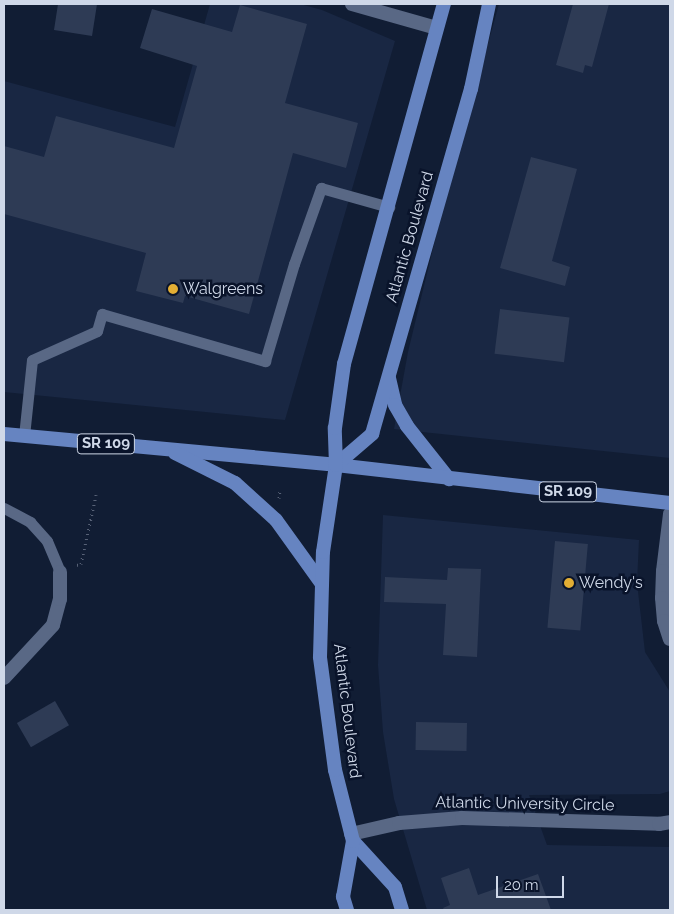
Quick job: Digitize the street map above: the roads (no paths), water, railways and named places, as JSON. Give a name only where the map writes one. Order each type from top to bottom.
[{"type":"main road","name":"Atlantic Boulevard","points":[[347,910],[343,897],[352,838],[335,770],[320,657],[323,552],[336,465],[335,428],[344,364],[444,4]]},
{"type":"main road","name":"Atlantic Boulevard","points":[[336,465],[372,434],[471,90],[489,4]]},
{"type":"main road","points":[[389,376],[395,405],[407,426],[449,479]]},
{"type":"main road","name":"SR 109","points":[[4,434],[336,465],[670,503]]},
{"type":"main road","points":[[168,450],[235,483],[276,520],[322,584]]},
{"type":"main road","name":"Atlantic Boulevard","points":[[352,838],[395,886],[402,910]]},
{"type":"street","points":[[352,4],[437,28]]},
{"type":"street","points":[[670,514],[662,571],[662,598],[664,621],[670,639]]},
{"type":"street","points":[[4,678],[53,625],[60,599],[60,572]]},
{"type":"street","name":"Atlantic University Circle","points":[[352,838],[399,823],[462,818],[659,824],[670,822]]},
{"type":"lane","points":[[24,436],[32,360],[97,331],[102,314],[265,362],[294,264],[321,188],[389,207]]},
{"type":"lane","points":[[4,508],[30,522],[47,542],[60,572]]},
{"type":"place","name":"Walgreens","points":[[173,289]]},
{"type":"place","name":"Wendy's","points":[[569,583]]}]
